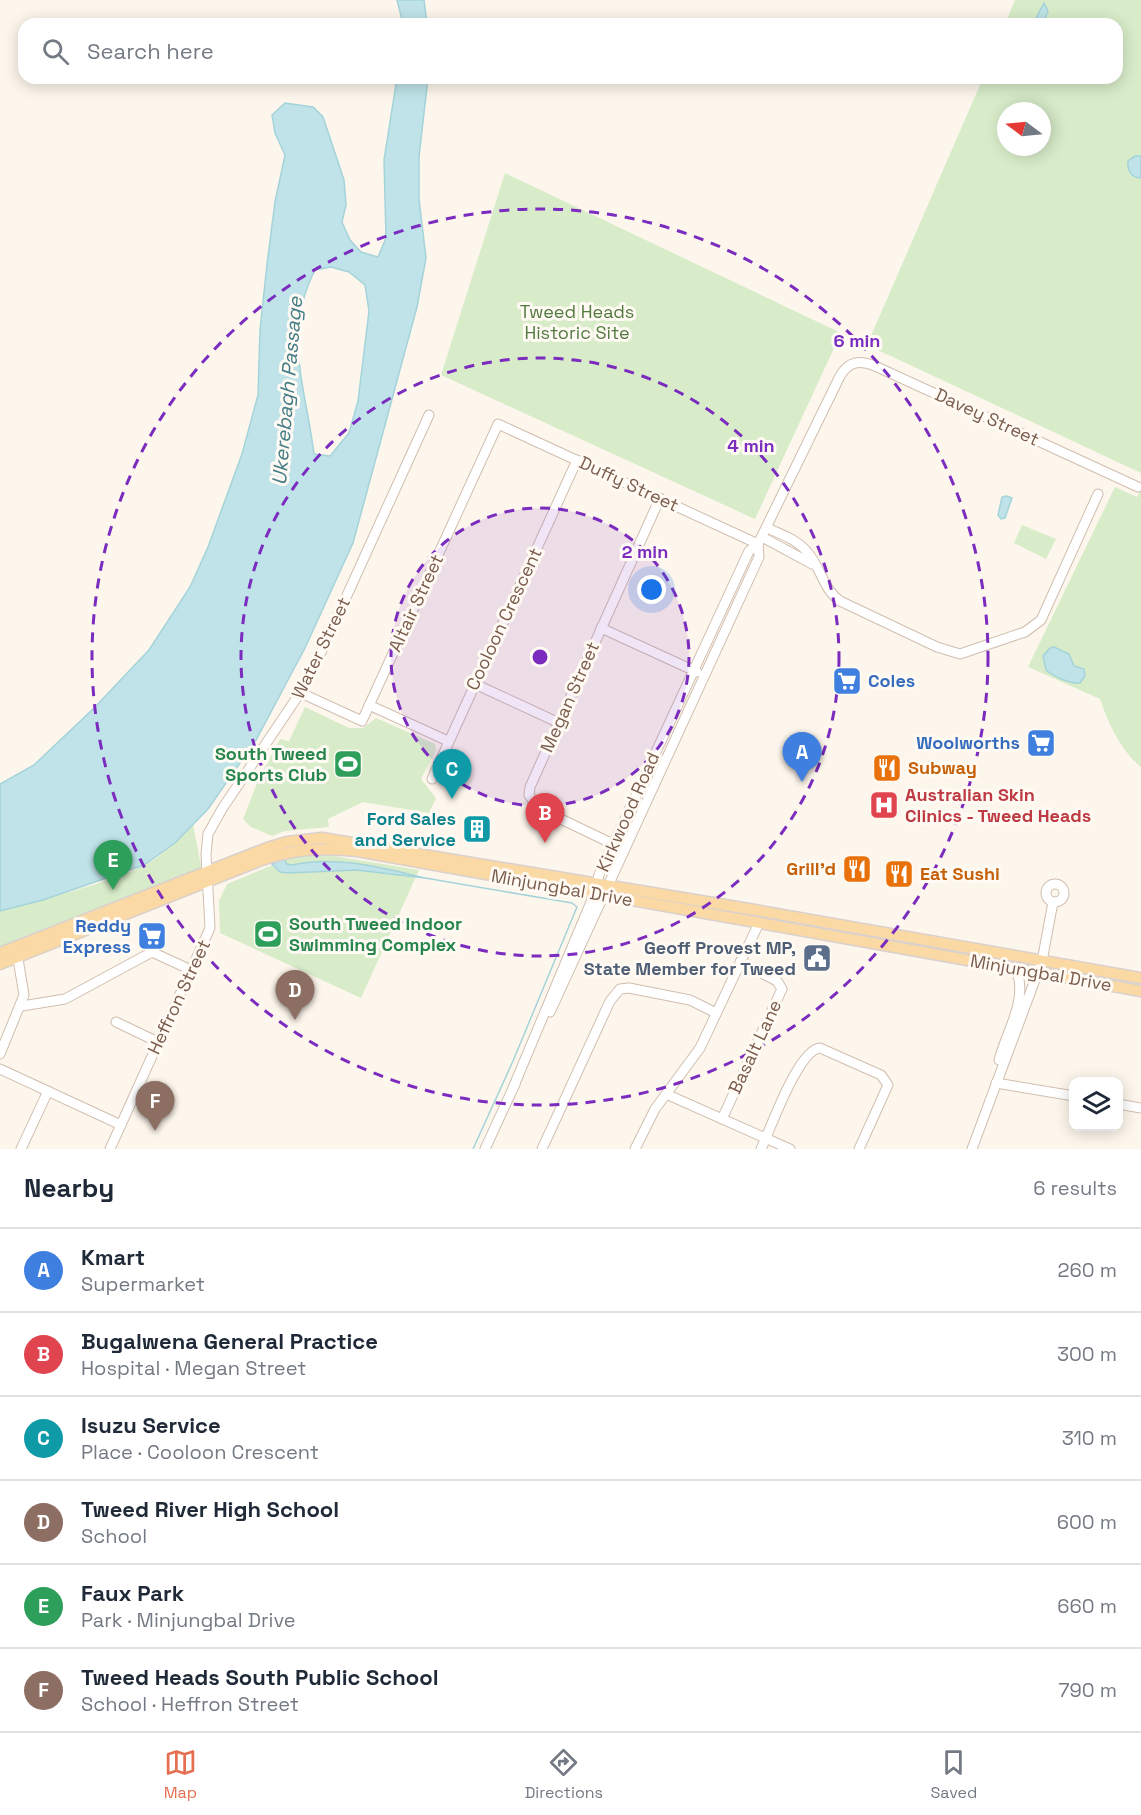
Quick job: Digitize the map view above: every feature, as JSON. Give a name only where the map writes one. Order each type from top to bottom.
[{"type":"main road","name":"Minjungbal Drive","points":[[0,964],[18,959],[208,878],[277,845],[322,838],[600,889],[759,923],[1141,991]]},
{"type":"main road","name":"Minjungbal Drive","points":[[0,953],[208,878]]},
{"type":"main road","name":"Minjungbal Drive","points":[[600,889],[766,912],[1141,978]]},
{"type":"main road","points":[[759,923],[766,912]]},
{"type":"street","name":"Davey Street","points":[[840,376],[853,363],[875,366],[1138,487]]},
{"type":"street","name":"Kirkwood Road","points":[[600,889],[613,844],[693,670],[749,551],[762,536],[840,376]]},
{"type":"street","name":"Water Street","points":[[208,878],[206,844],[215,820],[301,693],[429,415]]},
{"type":"street","name":"Duffy Street","points":[[498,424],[660,498],[762,536],[800,545],[808,552],[831,593],[840,601],[950,652],[973,651],[1025,632],[1041,620],[1098,494]]},
{"type":"street","name":"Altair Street","points":[[369,705],[498,424]]},
{"type":"street","name":"Cooloon Crescent","points":[[432,779],[578,460]]},
{"type":"street","name":"Megan Street","points":[[624,849],[538,808],[529,795],[530,787],[557,722],[660,498]]},
{"type":"street","name":"Kirkwood Road","points":[[485,1149],[600,889],[624,849],[759,557],[762,536]]},
{"type":"street","points":[[601,628],[705,675]]},
{"type":"street","points":[[475,684],[557,722]]},
{"type":"street","points":[[301,693],[362,721],[369,705],[448,741]]},
{"type":"street","name":"Heffron Street","points":[[110,1149],[211,924],[208,878]]},
{"type":"street","points":[[972,1149],[1042,961],[1053,902]]},
{"type":"street","points":[[636,1149],[655,1109],[700,1048],[759,923]]},
{"type":"street","points":[[22,1006],[65,999],[152,952],[191,970]]},
{"type":"street","points":[[0,1054],[4,1034],[22,1006],[24,983],[18,959]]},
{"type":"street","name":"Basalt Lane","points":[[722,1119],[782,989],[777,981],[740,962]]},
{"type":"street","points":[[998,1080],[1000,1055],[1017,1008],[1020,989],[1018,975],[1009,967]]},
{"type":"street","points":[[542,1149],[610,1001],[620,989],[629,988],[690,1000],[716,1013]]},
{"type":"street","points":[[116,1022],[158,1042]]},
{"type":"street","points":[[761,1149],[800,1064],[811,1051],[820,1048],[881,1075],[888,1085],[859,1149]]},
{"type":"street","points":[[0,1069],[121,1125]]},
{"type":"street","points":[[998,1080],[1069,1095]]},
{"type":"street","points":[[21,1149],[48,1091]]},
{"type":"street","points":[[666,1094],[790,1149]]},
{"type":"street","points":[[1123,1105],[1141,1108]]},
{"type":"green space","points":[[1015,0],[1141,0],[1141,473],[867,345],[980,84],[1123,84],[1123,18],[1008,18]]},
{"type":"green space","name":"Tweed Heads Historic Site","points":[[505,173],[841,333],[755,519],[441,375]]},
{"type":"green space","points":[[1115,487],[1137,497],[1141,489],[1141,767],[1127,753],[1116,736],[1100,699],[1028,667]]},
{"type":"green space","points":[[1022,525],[1056,539],[1046,559],[1014,543]]},
{"type":"green space","name":"South Tweed Sports Club","points":[[305,707],[349,728],[363,728],[376,718],[435,744],[436,750],[421,779],[436,798],[429,813],[363,802],[328,819],[329,827],[285,831],[272,836],[251,827],[243,819],[259,778],[280,739],[289,741]]},
{"type":"green space","points":[[193,824],[202,871],[0,949],[0,911],[91,885],[143,866],[163,853]]},
{"type":"green space","points":[[328,855],[419,870],[361,998],[220,933],[219,901],[227,884],[292,857]]},
{"type":"water","points":[[397,0],[424,0],[426,18],[402,18]]},
{"type":"water","points":[[1044,3],[1048,11],[1045,18],[1036,18]]},
{"type":"water","name":"Ukerebagh Passage","points":[[396,84],[427,84],[419,157],[419,199],[426,258],[417,307],[353,543],[305,648],[256,740],[208,809],[175,843],[144,865],[43,900],[0,911],[0,784],[34,765],[94,708],[149,650],[190,587],[208,547],[242,454],[258,395],[260,330],[267,264],[275,202],[285,155],[275,133],[272,115],[285,103],[313,107],[323,117],[344,180],[346,205],[342,222],[350,240],[361,252],[378,257],[386,238],[384,160]],"holes":[[[331,267],[349,272],[365,285],[369,311],[358,401],[349,433],[330,456],[314,454],[299,361],[300,316],[305,294],[315,270]]]},
{"type":"water","points":[[1135,156],[1141,156],[1141,178],[1132,175],[1128,167],[1128,161]]},
{"type":"water","points":[[1002,497],[1012,498],[1005,518],[1001,519],[998,515]]},
{"type":"water","points":[[1054,647],[1069,654],[1074,666],[1084,669],[1085,676],[1080,683],[1063,679],[1046,670],[1043,656]]},
{"type":"water","points":[[284,859],[287,864],[292,865],[326,861],[359,864],[425,878],[356,870],[280,872],[272,864]]},
{"type":"waterway","points":[[425,878],[572,903],[577,907],[513,1061],[473,1149]]},
{"type":"place","name":"Coles","points":[[847,681]]},
{"type":"place","name":"Woolworths","points":[[1041,743]]},
{"type":"place","name":"South Tweed Sports Club","points":[[348,764]]},
{"type":"place","name":"Subway","points":[[887,768]]},
{"type":"place","name":"Kmart","points":[[802,782]]},
{"type":"place","name":"Isuzu Service","points":[[452,799]]},
{"type":"place","name":"Australian Skin Clinics - Tweed Heads","points":[[884,805]]},
{"type":"place","name":"Ford Sales and Service","points":[[477,829]]},
{"type":"place","name":"Bugalwena General Practice","points":[[545,843]]},
{"type":"place","name":"Grill'd","points":[[857,869]]},
{"type":"place","name":"Eat Sushi","points":[[899,874]]},
{"type":"place","name":"Faux Park","points":[[113,890]]},
{"type":"place","name":"South Tweed Indoor Swimming Complex","points":[[268,934]]},
{"type":"place","name":"Reddy Express","points":[[152,936]]},
{"type":"place","name":"Geoff Provest MP, State Member for Tweed","points":[[817,958]]},
{"type":"place","name":"Tweed River High School","points":[[295,1020]]},
{"type":"place","name":"Tweed Heads South Public School","points":[[155,1131]]}]
